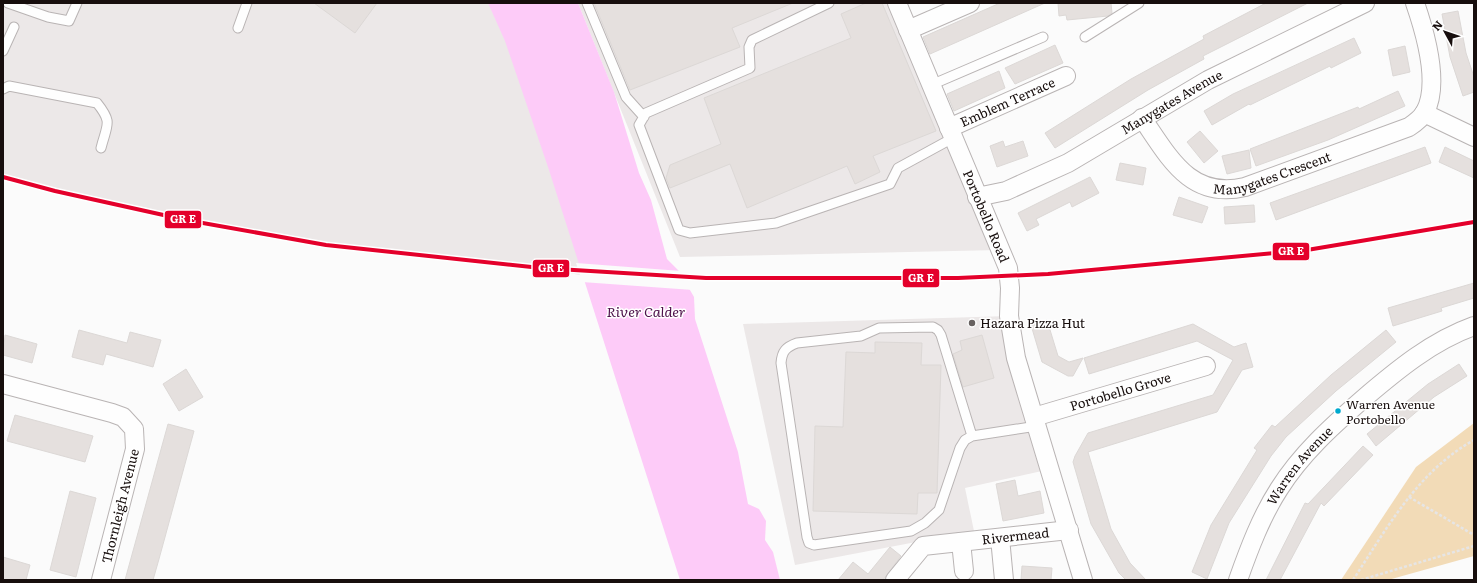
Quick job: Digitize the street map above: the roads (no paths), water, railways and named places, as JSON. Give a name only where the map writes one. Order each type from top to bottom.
[{"type":"street","name":"Portobello Road","points":[[897,3],[1008,268],[1010,288],[1009,316],[1016,358],[1083,580]]},
{"type":"street","points":[[908,30],[970,3]]},
{"type":"street","name":"Manygates Avenue","points":[[977,197],[1006,191],[1040,177],[1068,163],[1208,80],[1365,3]]},
{"type":"street","name":"Manygates Crescent","points":[[1142,118],[1179,168],[1192,180],[1205,187],[1216,190],[1232,190],[1261,182],[1409,127],[1418,121],[1424,113],[1430,100],[1431,74],[1421,21],[1415,3]]},
{"type":"street","name":"Emblem Terrace","points":[[951,134],[1066,76]]},
{"type":"street","points":[[1424,113],[1474,137]]},
{"type":"street","name":"Warren Avenue","points":[[1238,580],[1267,509],[1297,463],[1320,438],[1405,364],[1440,341],[1474,326]]},
{"type":"street","name":"Portobello Grove","points":[[1036,422],[1206,366]]},
{"type":"street","name":"Thornleigh Avenue","points":[[3,384],[112,413],[123,417],[134,429],[135,449],[101,580]]},
{"type":"street","name":"Rivermead","points":[[895,580],[923,546],[1069,530]]},
{"type":"street","points":[[1000,538],[1004,580]]},
{"type":"street","points":[[961,542],[964,571]]},
{"type":"street","name":"Portobello Road","points":[[1076,553],[1096,580]]},
{"type":"lane","points":[[8,3],[42,15],[69,21],[77,3]]},
{"type":"lane","points":[[238,28],[247,3]]},
{"type":"lane","points":[[587,3],[626,97],[644,117]]},
{"type":"lane","points":[[829,3],[752,40],[749,47],[750,68],[646,113],[639,125],[679,230],[690,234],[776,223],[890,184],[898,168],[951,134]]},
{"type":"lane","points":[[1085,37],[1139,3]]},
{"type":"lane","points":[[3,51],[14,27]]},
{"type":"lane","points":[[931,85],[1043,37]]},
{"type":"lane","points":[[3,89],[9,86],[97,103],[107,116],[108,122],[101,148]]},
{"type":"lane","points":[[972,436],[941,335],[938,330],[933,327],[879,328],[861,336],[797,343],[787,346],[782,354],[780,363],[799,494],[807,537],[809,543],[814,545],[911,531],[925,523],[939,510],[960,448],[965,440],[972,436],[1036,422]]},
{"type":"water","name":"River Calder","points":[[488,3],[578,3],[614,92],[639,173],[651,200],[667,259],[679,271],[694,297],[695,319],[738,452],[748,504],[759,509],[766,521],[765,540],[773,552],[780,580],[680,580],[549,170],[505,41]]},
{"type":"place","name":"Hazara Pizza Hut","points":[[972,323]]},
{"type":"place","name":"Warren Avenue Portobello","points":[[1338,411]]}]
